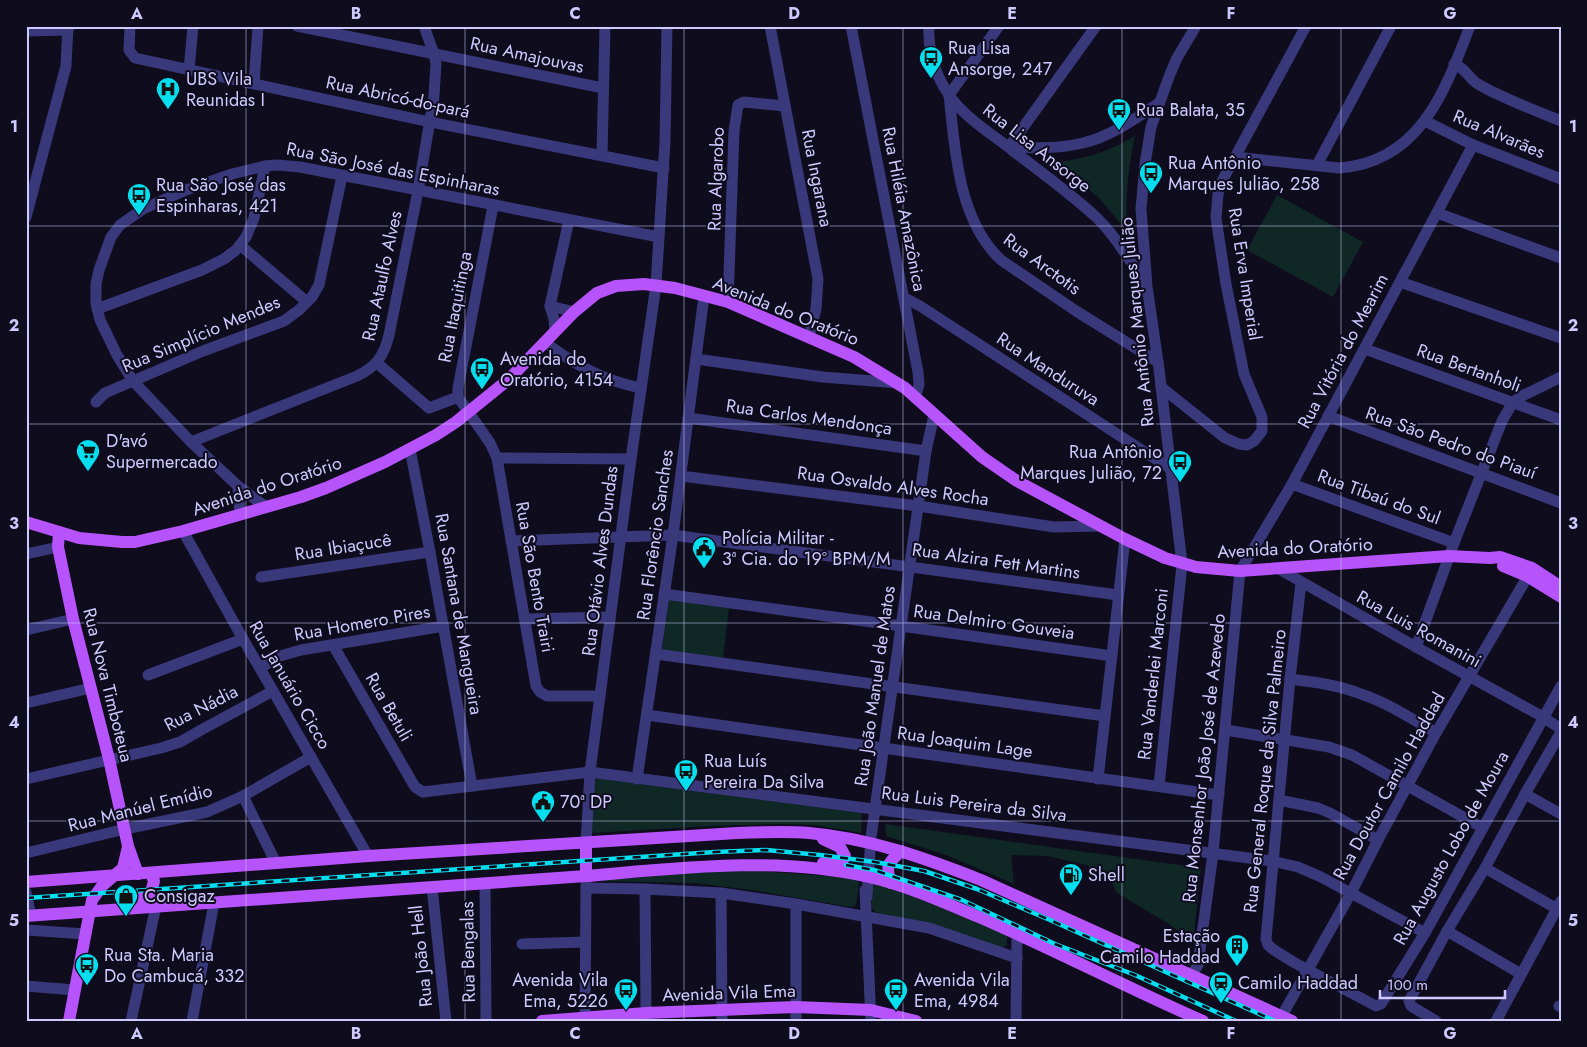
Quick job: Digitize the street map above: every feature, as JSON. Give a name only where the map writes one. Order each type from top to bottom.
[{"type":"main road","name":"Avenida do Oratório","points":[[26,522],[79,538],[135,542],[183,531],[326,488],[410,449],[436,435],[468,413],[508,380],[574,312],[597,293],[607,288],[629,284],[656,285],[728,302],[854,357],[898,383],[1000,471],[1100,526],[1182,564],[1240,571],[1449,556],[1490,558],[1498,564],[1530,572],[1561,587]]},
{"type":"main road","name":"Rua Nova Timboteua","points":[[59,533],[58,547],[73,619],[109,759],[128,846],[138,874]]},
{"type":"main road","name":"Avenida do Oratório","points":[[1530,572],[1561,597]]},
{"type":"main road","points":[[26,882],[368,856],[737,833],[811,833],[871,842],[941,864],[981,880],[1284,1019]]},
{"type":"main road","points":[[29,916],[485,883],[590,880],[647,870],[738,864],[815,862],[834,865],[842,861],[845,856],[840,847],[811,833]]},
{"type":"main road","points":[[586,843],[586,858],[590,880]]},
{"type":"main road","name":"Rua Nova Timboteua","points":[[69,1021],[89,913],[96,892],[124,866],[128,846]]},
{"type":"main road","points":[[891,883],[887,873],[888,867],[890,862],[901,851]]},
{"type":"main road","points":[[738,864],[800,868],[867,877],[908,888],[1017,934],[1203,1021]]},
{"type":"main road","points":[[86,933],[111,910],[151,893],[154,881],[151,873]]},
{"type":"main road","name":"Avenida Vila Ema","points":[[542,1021],[646,1013],[722,1016],[796,1007],[916,1021]]},
{"type":"street","name":"Rua Abricó-do-pará","points":[[130,26],[129,50],[135,58],[430,122],[664,168]]},
{"type":"street","points":[[189,70],[193,26]]},
{"type":"street","points":[[254,84],[258,26]]},
{"type":"street","name":"Rua Amajouvas","points":[[297,26],[603,88]]},
{"type":"street","name":"Rua Ataulfo Alves","points":[[191,442],[357,376],[377,363],[386,348],[418,190],[436,79],[434,54],[424,26]]},
{"type":"street","points":[[602,155],[605,26]]},
{"type":"street","name":"Rua Otávio Alves Dundas","points":[[586,843],[590,772],[656,285],[664,168],[667,26]]},
{"type":"street","name":"Rua Ingarana","points":[[770,26],[818,278],[816,309],[809,337]]},
{"type":"street","name":"Rua Hiléia Amazônica","points":[[851,26],[905,298],[919,380],[915,398]]},
{"type":"street","name":"Rua Lisa Ansorge","points":[[930,26],[929,47],[932,58],[936,71],[949,95],[966,115],[1071,195],[1098,218],[1147,286]]},
{"type":"street","points":[[949,95],[999,26]]},
{"type":"street","points":[[1009,147],[1096,26]]},
{"type":"street","name":"Rua Antônio Marques Julião","points":[[1182,564],[1147,286],[1141,209],[1151,127],[1177,58],[1196,26]]},
{"type":"street","points":[[1306,26],[1235,157],[1339,168],[1355,167],[1372,162],[1392,151],[1417,130],[1435,106],[1470,26]]},
{"type":"street","points":[[1317,165],[1391,26]]},
{"type":"street","points":[[26,31],[68,28],[66,66],[26,217]]},
{"type":"street","points":[[1454,64],[1464,69],[1473,80],[1485,88],[1561,121]]},
{"type":"street","name":"Rua Arctotis","points":[[949,95],[953,135],[968,207],[990,250],[1018,273],[1158,362]]},
{"type":"street","name":"Rua Algarobo","points":[[728,302],[734,131],[738,106],[744,102],[785,106]]},
{"type":"street","points":[[1009,147],[1041,148],[1084,143],[1102,136],[1159,103]]},
{"type":"street","name":"Rua Alvarães","points":[[1425,121],[1473,145],[1561,178]]},
{"type":"street","name":"Rua Vitória do Mearim","points":[[1240,571],[1292,484],[1473,145]]},
{"type":"street","name":"Rua Erva Imperial","points":[[1161,386],[1224,438],[1240,444],[1247,444],[1254,441],[1262,431],[1262,417],[1244,374],[1226,284],[1216,218],[1218,194],[1221,184],[1235,157]]},
{"type":"street","name":"Rua São José das Espinharas","points":[[266,507],[238,486],[191,442],[133,380],[114,348],[97,309],[96,290],[99,270],[111,237],[129,217],[159,201],[232,174],[277,165],[300,167],[659,237]]},
{"type":"street","points":[[97,309],[202,270],[224,259],[246,237],[254,218],[265,166]]},
{"type":"street","name":"Rua Simplício Mendes","points":[[96,402],[105,393],[133,380],[203,351],[284,321],[299,310],[320,285],[342,176]]},
{"type":"street","name":"Rua Itaquitinga","points":[[458,397],[458,388],[493,206]]},
{"type":"street","points":[[1437,213],[1561,258]]},
{"type":"street","points":[[555,331],[550,306],[569,220]]},
{"type":"street","points":[[240,244],[307,302]]},
{"type":"street","points":[[1400,282],[1561,338]]},
{"type":"street","name":"Rua Florêncio Sanches","points":[[637,779],[673,536],[704,296]]},
{"type":"street","name":"Rua Manduruva","points":[[905,298],[1171,469]]},
{"type":"street","points":[[550,306],[574,312]]},
{"type":"street","points":[[545,342],[594,374],[641,388]]},
{"type":"street","name":"Rua Bertanholi","points":[[1365,348],[1561,420]]},
{"type":"street","points":[[696,359],[823,377],[898,383]]},
{"type":"street","points":[[377,363],[428,408],[458,397],[468,413]]},
{"type":"street","points":[[1416,648],[1449,556],[1502,421],[1513,402],[1561,377]]},
{"type":"street","name":"Rua São Bento Trairi","points":[[468,413],[490,443],[497,458],[536,686],[540,692],[547,696],[600,696]]},
{"type":"street","name":"Rua João Manuel de Matos","points":[[871,1016],[866,897],[867,877],[909,567],[926,451],[934,415]]},
{"type":"street","name":"Rua São Pedro do Piauí","points":[[1328,416],[1561,503]]},
{"type":"street","name":"Rua Carlos Mendonça","points":[[688,418],[926,451]]},
{"type":"street","name":"Rua Santana de Mangueira","points":[[410,449],[472,786]]},
{"type":"street","points":[[497,458],[631,459]]},
{"type":"street","name":"Rua Osvaldo Alves Rocha","points":[[681,476],[918,506],[1054,527],[1100,526]]},
{"type":"street","name":"Rua Tibaú do Sul","points":[[1292,484],[1454,543]]},
{"type":"street","points":[[238,486],[240,514]]},
{"type":"street","name":"Rua Januário Cicco","points":[[183,531],[272,691],[368,856]]},
{"type":"street","name":"Rua Alzira Fett Martins","points":[[511,541],[673,536],[1118,595]]},
{"type":"street","points":[[1098,779],[1125,538]]},
{"type":"street","points":[[26,554],[58,547]]},
{"type":"street","name":"Rua Ibiaçucê","points":[[261,577],[430,552]]},
{"type":"street","name":"Rua Vanderlei Marconi","points":[[1159,786],[1182,564]]},
{"type":"street","name":"Rua Luis Romanini","points":[[1279,569],[1416,648],[1543,717],[1561,730]]},
{"type":"street","name":"Rua Monsenhor João José de Azevedo","points":[[1189,974],[1198,965],[1213,853],[1240,571]]},
{"type":"street","name":"Rua Doutor Camilo Haddad","points":[[1284,1019],[1307,969],[1351,893],[1436,733],[1530,572]]},
{"type":"street","name":"Rua General Roque da Silva Palmeiro","points":[[1301,583],[1272,861],[1266,942],[1274,950],[1307,969]]},
{"type":"street","name":"Rua Delmiro Gouveia","points":[[664,594],[1112,656]]},
{"type":"street","points":[[525,618],[610,617]]},
{"type":"street","points":[[26,630],[73,619]]},
{"type":"street","name":"Rua Homero Pires","points":[[260,668],[280,656],[301,650],[444,626]]},
{"type":"street","points":[[148,675],[243,639]]},
{"type":"street","name":"Rua Betuli","points":[[333,645],[415,787]]},
{"type":"street","points":[[656,654],[1105,716]]},
{"type":"street","points":[[1290,679],[1320,683],[1361,694],[1382,702],[1436,733]]},
{"type":"street","name":"Rua Augusto Lobo de Moura","points":[[1307,969],[1378,1007],[1381,1004],[1425,933],[1561,686]]},
{"type":"street","points":[[26,703],[91,688]]},
{"type":"street","name":"Rua Nádia","points":[[26,779],[180,742],[272,691]]},
{"type":"street","name":"Rua Joaquim Lage","points":[[647,715],[1098,779],[1219,794]]},
{"type":"street","points":[[1226,730],[1329,746],[1352,755],[1483,828]]},
{"type":"street","points":[[1436,1021],[1411,1006],[1408,1002],[1561,730]]},
{"type":"street","name":"Rua Manúel Emídio","points":[[26,854],[125,829],[207,812],[243,796],[311,758]]},
{"type":"street","name":"Rua Luis Pereira da Silva","points":[[415,787],[423,792],[590,772],[1272,861],[1298,867],[1321,877],[1425,933]]},
{"type":"street","points":[[1525,794],[1561,814]]},
{"type":"street","points":[[243,796],[276,863]]},
{"type":"street","points":[[1279,800],[1318,808],[1378,840]]},
{"type":"street","points":[[1485,868],[1559,907],[1496,1021]]},
{"type":"street","points":[[585,1019],[586,942],[590,880],[646,889],[721,893],[867,916],[929,928],[1017,958]]},
{"type":"street","name":"Rua Bengalas","points":[[485,883],[486,1021]]},
{"type":"street","name":"Rua João Hell","points":[[432,887],[446,1021]]},
{"type":"street","points":[[646,889],[646,1013]]},
{"type":"street","points":[[26,892],[29,916]]},
{"type":"street","points":[[721,893],[722,1016]]},
{"type":"street","points":[[192,1021],[214,903]]},
{"type":"street","points":[[796,904],[796,1021]]},
{"type":"street","points":[[131,1021],[156,906]]},
{"type":"street","points":[[26,930],[86,933]]},
{"type":"street","points":[[1447,931],[1521,974]]},
{"type":"street","points":[[1016,1021],[1017,934]]},
{"type":"street","points":[[522,944],[586,942]]},
{"type":"street","points":[[26,986],[75,990]]},
{"type":"green space","points":[[1135,136],[1128,183],[1127,231],[1098,197],[1053,163],[1095,154],[1115,147]]},
{"type":"green space","points":[[1277,195],[1363,242],[1333,297],[1247,250]]},
{"type":"green space","points":[[669,600],[729,608],[723,658],[662,650]]},
{"type":"green space","points":[[596,778],[862,813],[861,833],[815,825],[785,824],[592,833],[591,780]]},
{"type":"green space","points":[[885,824],[1201,868],[1193,943],[1169,924],[1117,893],[1110,879],[1086,865],[1048,856],[1011,855],[1014,884],[946,855],[886,836]]},
{"type":"green space","points":[[733,869],[854,878],[859,881],[857,901],[855,906],[850,907],[758,891],[695,883],[594,881]]},
{"type":"green space","points":[[874,882],[1007,932],[1007,945],[1003,948],[875,912],[871,906]]},
{"type":"railway","points":[[26,898],[715,852],[766,850],[820,855],[924,871],[977,889],[1275,1021]]},
{"type":"railway","points":[[846,865],[874,870],[962,900],[1055,944],[1135,975],[1236,1021]]},
{"type":"place","name":"Rua Lisa Ansorge, 247","points":[[931,79]]},
{"type":"place","name":"UBS Vila Reunidas I","points":[[168,110]]},
{"type":"place","name":"Rua Balata, 35","points":[[1119,131]]},
{"type":"place","name":"Rua Antônio Marques Julião, 258","points":[[1151,194]]},
{"type":"place","name":"Rua São José das Espinharas, 421","points":[[139,216]]},
{"type":"place","name":"Avenida do Oratório, 4154","points":[[482,390]]},
{"type":"place","name":"D'avó Supermercado","points":[[88,472]]},
{"type":"place","name":"Rua Antônio Marques Julião, 72","points":[[1180,483]]},
{"type":"place","name":"Polícia Militar - 3ª Cia. do 19º BPM/M","points":[[704,569]]},
{"type":"place","name":"Rua Luís Pereira Da Silva","points":[[686,792]]},
{"type":"place","name":"70ª DP","points":[[543,823]]},
{"type":"place","name":"Shell","points":[[1071,896]]},
{"type":"place","name":"Consigaz","points":[[126,917]]},
{"type":"place","name":"Estação Camilo Haddad","points":[[1237,967]]},
{"type":"place","name":"Rua Sta. Maria Do Cambucá, 332","points":[[87,986]]},
{"type":"place","name":"Camilo Haddad","points":[[1221,1004]]},
{"type":"place","name":"Avenida Vila Ema, 5226","points":[[626,1011]]},
{"type":"place","name":"Avenida Vila Ema, 4984","points":[[896,1011]]}]
